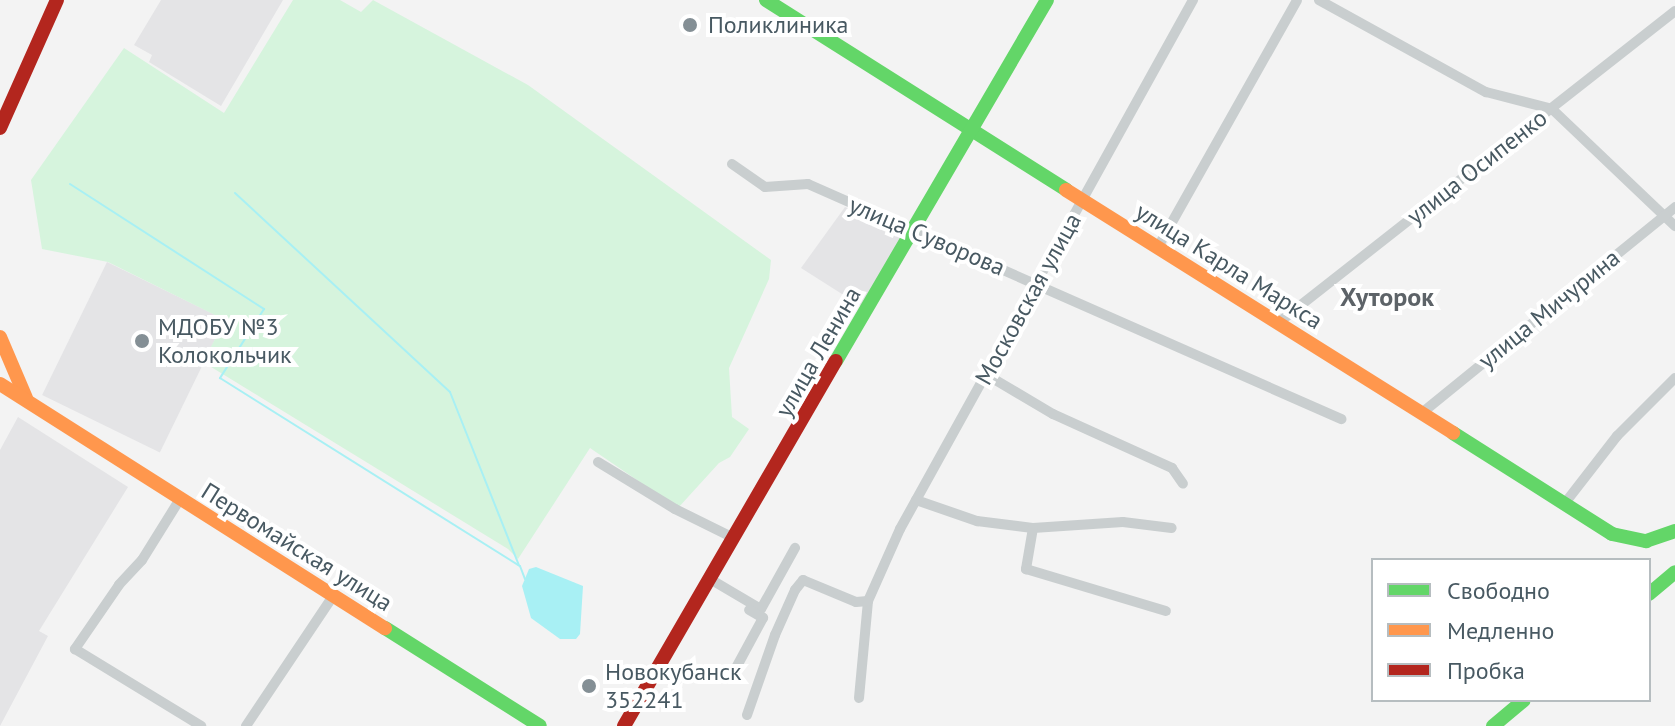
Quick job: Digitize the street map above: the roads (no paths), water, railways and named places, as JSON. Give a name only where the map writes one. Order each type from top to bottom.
[{"type":"main road","points":[[0,128],[57,0]]},
{"type":"main road","name":"улица Карла Маркса","points":[[766,0],[1612,534],[1629,540],[1646,541],[1675,531]]},
{"type":"main road","name":"улица Ленина","points":[[624,726],[1047,0]]},
{"type":"main road","name":"Первомайская улица","points":[[0,337],[13,374],[32,404]]},
{"type":"main road","name":"Первомайская улица","points":[[0,384],[540,726]]},
{"type":"main road","points":[[1651,592],[1675,572]]},
{"type":"main road","points":[[1493,726],[1522,702]]},
{"type":"street","name":"Московская улица","points":[[859,698],[868,601],[916,500],[1193,0]]},
{"type":"street","points":[[1158,247],[1297,0]]},
{"type":"street","points":[[1319,0],[1486,92],[1552,109],[1675,226]]},
{"type":"street","name":"улица Осипенко","points":[[1278,323],[1675,11]]},
{"type":"street","name":"улица Суворова","points":[[732,164],[765,187],[808,184],[1341,419]]},
{"type":"street","name":"улица Мичурина","points":[[1423,412],[1675,207]]},
{"type":"street","points":[[987,375],[1053,414],[1172,468],[1183,484]]},
{"type":"street","points":[[1565,503],[1617,436],[1675,378]]},
{"type":"street","points":[[598,462],[675,509],[734,538]]},
{"type":"street","points":[[180,499],[142,560],[119,585],[75,649],[201,726]]},
{"type":"street","points":[[916,500],[977,521],[1033,528],[1123,522],[1172,528]]},
{"type":"street","points":[[1033,528],[1026,569],[1166,611]]},
{"type":"street","points":[[708,582],[761,609],[795,548]]},
{"type":"street","points":[[747,715],[775,635],[795,590],[803,580],[856,602],[868,601]]},
{"type":"street","points":[[708,582],[763,618],[737,666]]},
{"type":"street","points":[[246,726],[333,596]]},
{"type":"water","points":[[536,567],[583,586],[580,634],[576,639],[560,639],[531,618],[522,586],[529,569]]},
{"type":"waterway","points":[[70,184],[264,309],[220,378],[520,566],[525,579]]},
{"type":"waterway","points":[[235,193],[450,392],[519,565]]},
{"type":"place","name":"Поликлиника","points":[[690,25]]},
{"type":"place","name":"МДОБУ №3 Колокольчик","points":[[142,341]]},
{"type":"place","name":"Новокубанск 352241","points":[[589,686]]},
{"type":"district","name":"Хуторок","points":[[1387,297]]}]
